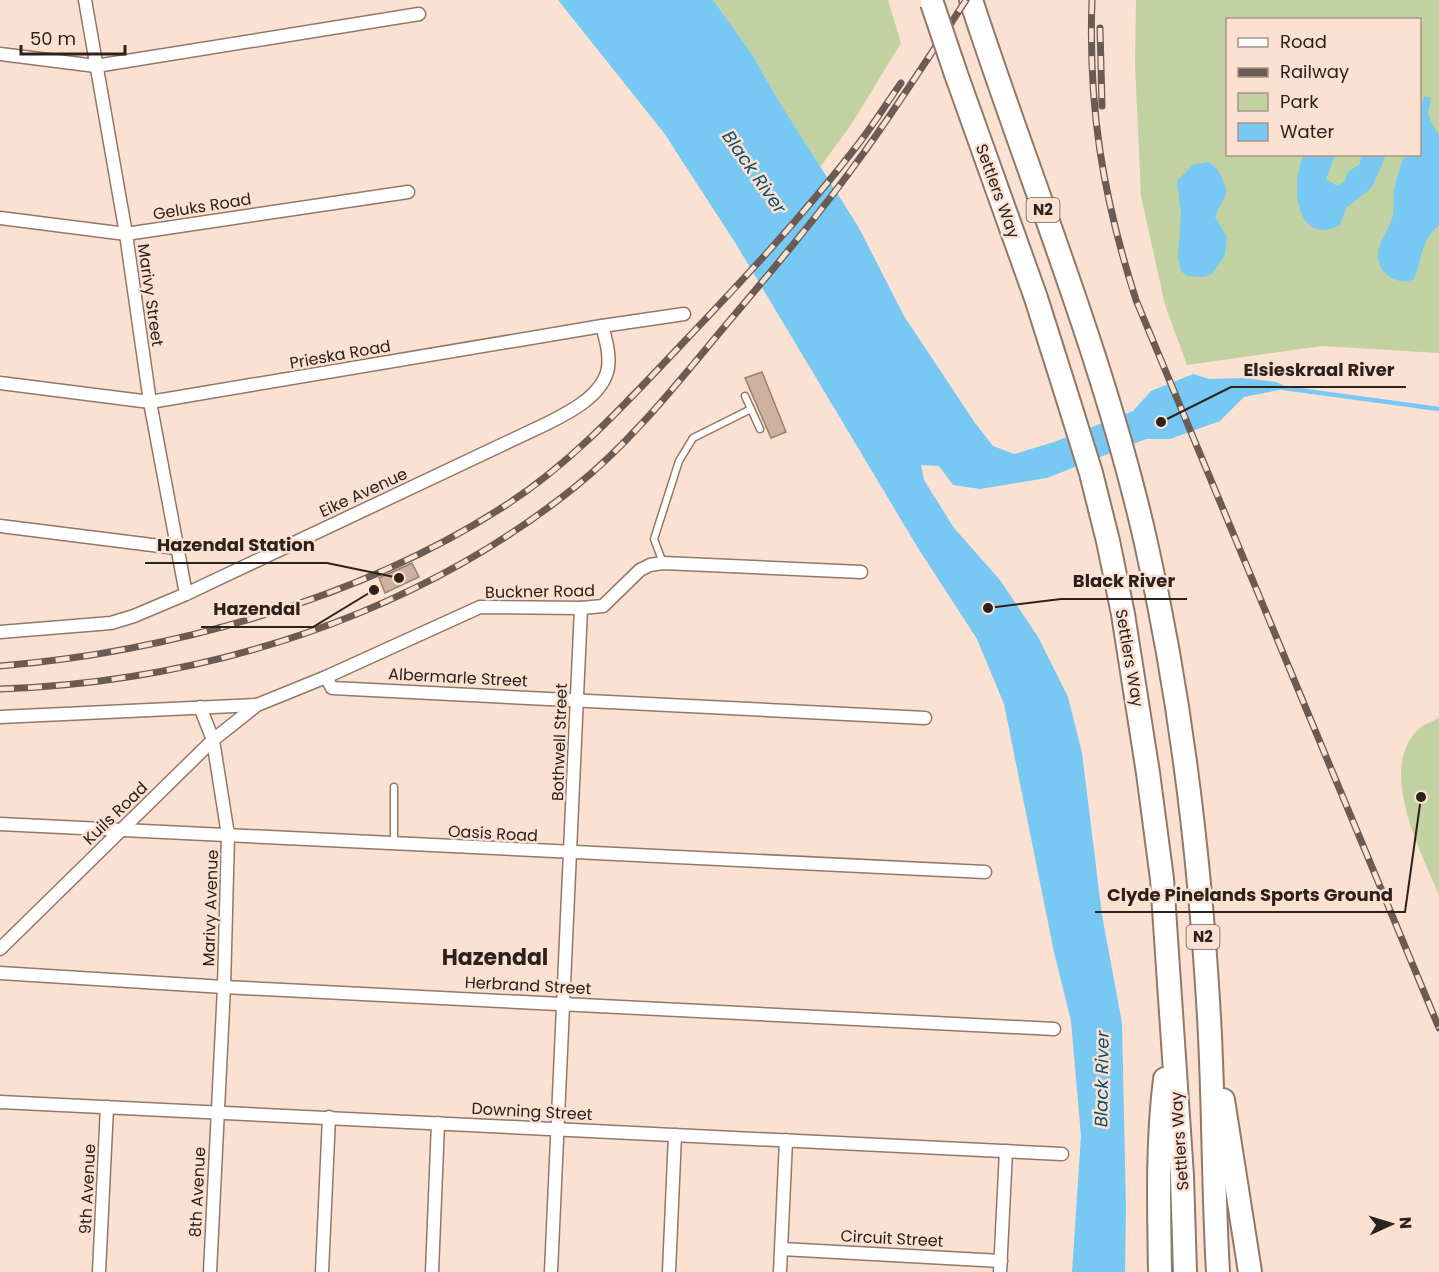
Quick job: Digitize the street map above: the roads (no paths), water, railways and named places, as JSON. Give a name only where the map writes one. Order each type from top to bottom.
[{"type":"highway","name":"Settlers Way","points":[[971,0],[1073,294],[1103,388],[1146,544],[1170,665],[1198,876],[1210,1019],[1213,1180],[1218,1272]]},
{"type":"highway","name":"Settlers Way","points":[[932,2],[1036,298],[1067,396],[1091,473],[1123,614],[1162,879],[1182,1176],[1185,1272]]},
{"type":"highway","points":[[1210,1019],[1239,1214],[1250,1272]]},
{"type":"highway","points":[[1160,1272],[1158,1180],[1171,1029]]},
{"type":"highway","points":[[1239,1214],[1241,1272]]},
{"type":"street","name":"Marivy Street","points":[[85,0],[126,234],[150,402],[186,594]]},
{"type":"street","points":[[0,54],[96,66],[419,14]]},
{"type":"street","name":"Geluks Road","points":[[0,218],[126,234],[408,192]]},
{"type":"street","name":"Prieska Road","points":[[0,383],[150,402],[684,314]]},
{"type":"street","name":"Eike Avenue","points":[[0,632],[111,623],[134,616],[186,594],[566,413],[591,394],[604,379],[608,368],[608,352],[602,326]]},
{"type":"street","points":[[0,526],[176,548]]},
{"type":"street","name":"Buckner Road","points":[[326,677],[480,607],[581,608],[603,606],[640,570],[663,562],[861,572]]},
{"type":"street","name":"Bothwell Street","points":[[551,1272],[581,608]]},
{"type":"street","points":[[0,717],[256,705],[326,677]]},
{"type":"street","name":"Albermarle Street","points":[[326,677],[332,688],[925,718]]},
{"type":"street","name":"Kuils Road","points":[[0,949],[213,740],[256,705]]},
{"type":"street","name":"Marivy Avenue","points":[[200,706],[213,740],[228,836],[224,987],[217,1113]]},
{"type":"street","name":"Oasis Road","points":[[0,824],[985,872]]},
{"type":"street","name":"Herbrand Street","points":[[0,973],[224,987],[1054,1029]]},
{"type":"street","name":"Downing Street","points":[[0,1102],[1062,1154]]},
{"type":"street","name":"9th Avenue","points":[[99,1272],[107,1107]]},
{"type":"street","name":"8th Avenue","points":[[210,1272],[217,1113]]},
{"type":"street","points":[[322,1272],[329,1117]]},
{"type":"street","points":[[432,1272],[438,1123]]},
{"type":"street","points":[[669,1272],[675,1135]]},
{"type":"street","points":[[780,1272],[786,1140]]},
{"type":"street","points":[[1001,1266],[1006,1151]]},
{"type":"street","name":"Circuit Street","points":[[782,1249],[1001,1266]]},
{"type":"lane","points":[[745,396],[760,429]]},
{"type":"lane","points":[[663,562],[654,539],[679,461],[693,438],[751,409]]},
{"type":"lane","points":[[394,787],[394,844]]},
{"type":"water","name":"Black River","points":[[558,0],[713,0],[754,57],[775,95],[859,228],[904,316],[975,423],[993,446],[1014,454],[1054,442],[1133,411],[1151,391],[1193,374],[1210,379],[1245,378],[1276,382],[1289,388],[1244,397],[1220,421],[1170,439],[1146,439],[1047,478],[980,489],[953,485],[939,466],[921,465],[924,480],[954,528],[1000,580],[1038,637],[1068,697],[1082,753],[1102,915],[1122,1023],[1125,1272],[1072,1272],[1081,1136],[1071,1021],[1054,952],[1004,704],[977,639],[918,548],[736,244],[664,133]]},
{"type":"water","points":[[1425,96],[1431,98],[1428,113],[1439,135],[1439,225],[1425,244],[1414,279],[1401,281],[1395,280],[1385,272],[1381,267],[1378,254],[1393,216],[1395,186],[1403,159],[1404,156],[1421,156],[1421,104]]},
{"type":"water","points":[[1304,156],[1335,156],[1326,179],[1337,186],[1344,182],[1348,172],[1360,164],[1361,156],[1386,156],[1370,189],[1346,208],[1340,225],[1325,230],[1313,228],[1305,220],[1300,209],[1297,181]]},
{"type":"water","points":[[1208,162],[1219,171],[1227,192],[1215,217],[1227,237],[1225,255],[1212,274],[1203,277],[1187,276],[1181,271],[1178,257],[1181,214],[1177,181],[1194,164]]},
{"type":"waterway","points":[[1284,388],[1439,409]]},
{"type":"railway","points":[[0,689],[77,684],[154,673],[230,656],[304,634],[376,606],[446,572],[512,532],[595,470],[615,452],[669,393],[794,243],[848,174],[904,95],[966,0]]},
{"type":"railway","points":[[1092,0],[1091,40],[1095,115],[1100,152],[1115,225],[1136,300],[1439,1028]]},
{"type":"railway","points":[[1100,28],[1102,106]]},
{"type":"railway","points":[[0,666],[64,659],[130,648],[196,634],[261,616],[326,594],[388,569],[447,540],[503,507],[575,452],[640,389],[793,224],[868,132],[901,83]]},
{"type":"place","name":"Elsieskraal River","points":[[1161,422]]},
{"type":"place","name":"Hazendal Station","points":[[399,578]]},
{"type":"place","name":"Hazendal","points":[[374,590]]},
{"type":"place","name":"Black River","points":[[988,608]]},
{"type":"place","name":"Clyde Pinelands Sports Ground","points":[[1421,797]]},
{"type":"district","name":"Hazendal","points":[[495,957]]}]
